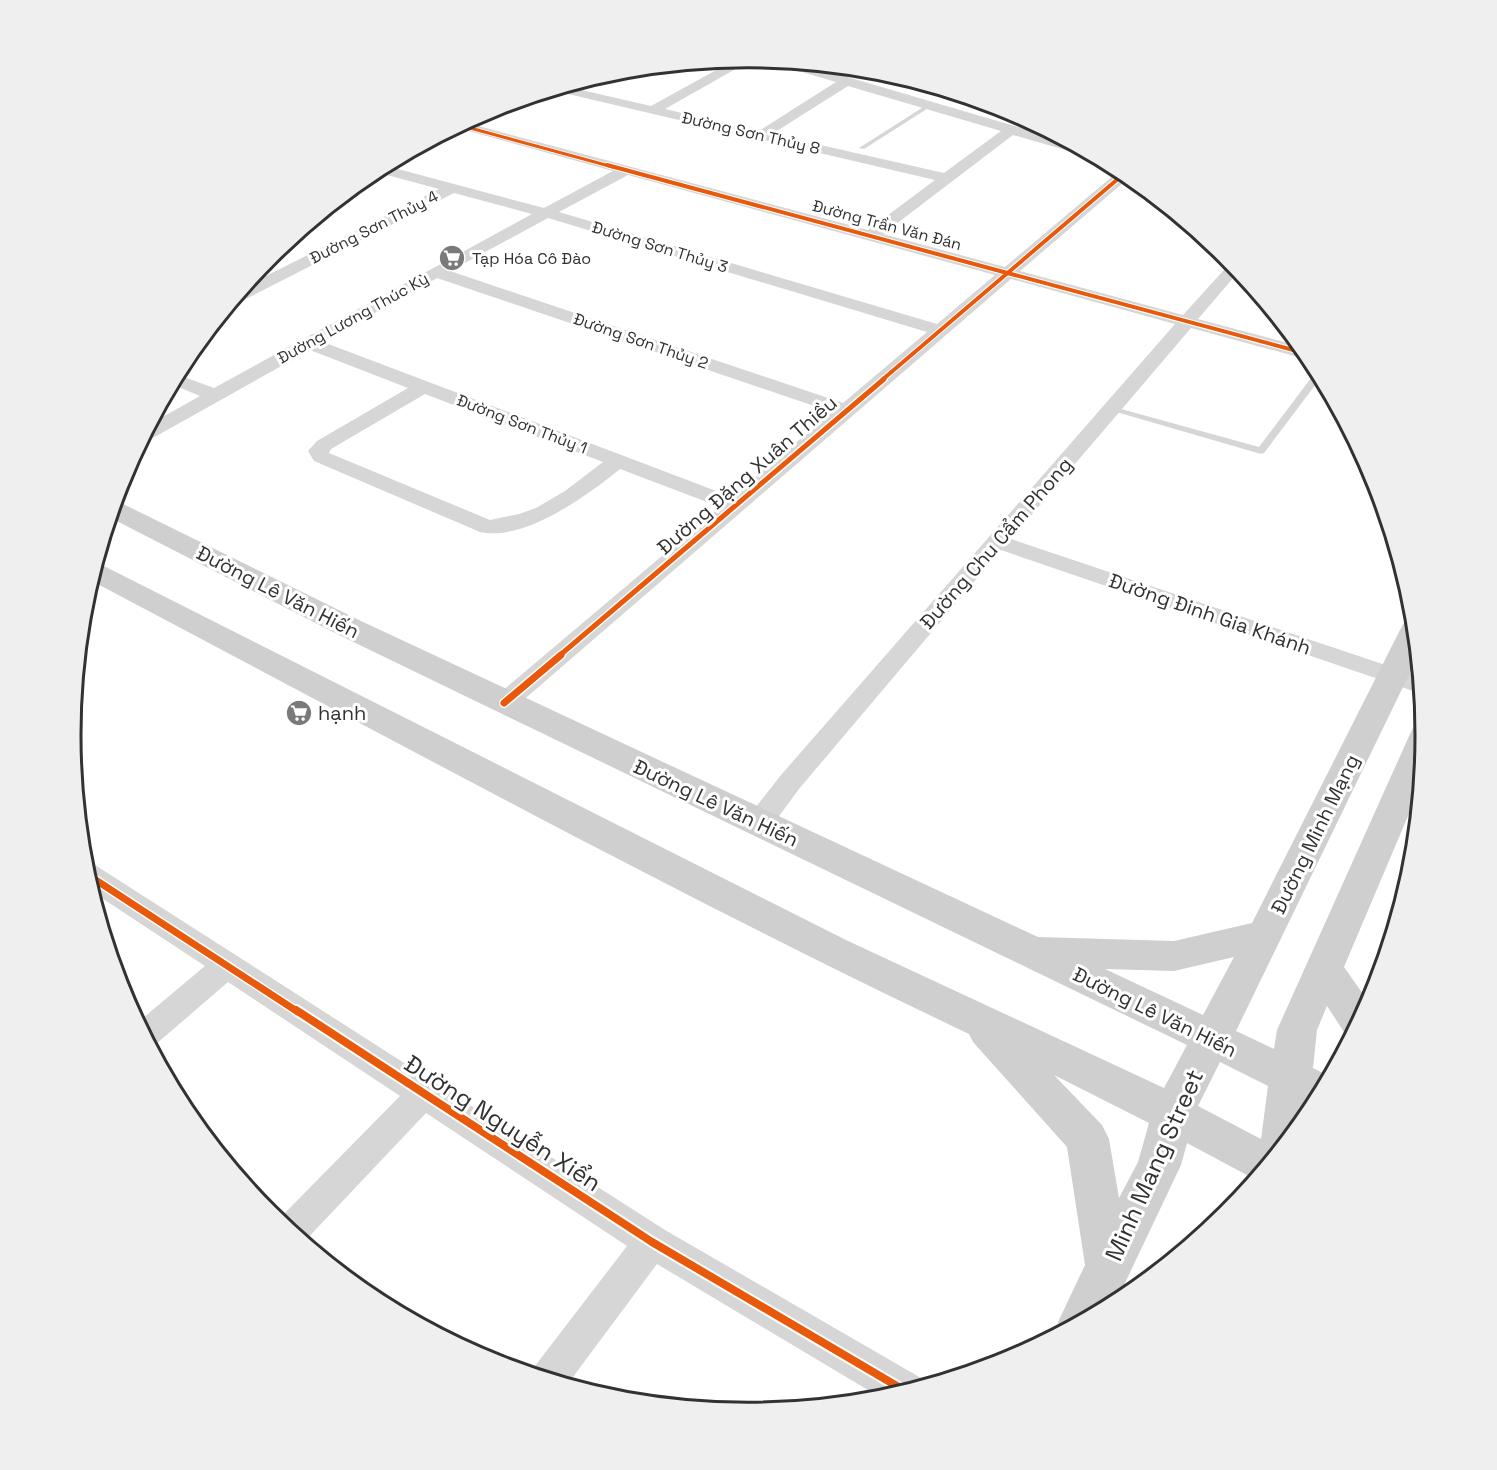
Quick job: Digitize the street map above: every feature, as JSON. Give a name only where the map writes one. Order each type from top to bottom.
[{"type":"main road","name":"Đường Lê Văn Hiến","points":[[119,512],[504,703],[1029,950],[1306,1085]]},
{"type":"main road","points":[[101,574],[691,880],[832,951],[1120,1086],[1262,1160]]},
{"type":"main road","name":"Đường Minh Mạng","points":[[1211,1040],[1264,935],[1407,681],[1411,657]]},
{"type":"main road","points":[[1291,1124],[1306,1085],[1298,1030],[1415,758]]},
{"type":"main road","points":[[1029,950],[1174,956],[1264,935]]},
{"type":"main road","points":[[1324,969],[1354,1014]]},
{"type":"main road","points":[[977,1020],[1087,1139],[1109,1268]]},
{"type":"main road","name":"Minh Mang Street","points":[[1089,1309],[1159,1165],[1173,1113],[1211,1040]]},
{"type":"street","points":[[653,110],[728,68]]},
{"type":"street","points":[[812,71],[1055,142]]},
{"type":"street","points":[[762,135],[847,81]]},
{"type":"street","name":"Đường Sơn Thủy 8","points":[[571,91],[946,178]]},
{"type":"street","name":"Đường Trần Văn Đán","points":[[471,128],[1294,350]]},
{"type":"street","points":[[872,235],[1012,129]]},
{"type":"street","name":"Đường Lương Thúc Kỳ","points":[[156,428],[436,272],[628,169]]},
{"type":"street","name":"Đường Sơn Thủy 3","points":[[391,172],[546,213],[941,331]]},
{"type":"street","name":"Đường Đặng Xuân Thiều","points":[[504,703],[1118,179]]},
{"type":"street","name":"Đường Sơn Thủy 4","points":[[253,288],[450,189]]},
{"type":"street","name":"Đường Sơn Thủy 2","points":[[436,272],[847,411]]},
{"type":"street","name":"Đường Chu Cẩm Phong","points":[[759,824],[790,782],[1229,272]]},
{"type":"street","name":"Đường Sơn Thủy 1","points":[[308,343],[736,506]]},
{"type":"street","points":[[182,382],[215,394]]},
{"type":"street","points":[[423,387],[324,445],[318,451],[321,457],[488,526],[509,524],[551,510],[618,461]]},
{"type":"street","name":"Đường Đinh Gia Khánh","points":[[998,542],[1407,681]]},
{"type":"street","name":"Đường Nguyễn Xiển","points":[[98,881],[652,1242],[897,1386]]},
{"type":"street","points":[[150,1030],[227,965]]},
{"type":"street","points":[[296,1226],[424,1093]]},
{"type":"street","points":[[553,1373],[652,1242]]},
{"type":"lane","points":[[862,148],[930,105]]},
{"type":"lane","points":[[1111,409],[1261,451],[1314,380]]},
{"type":"cycle path","points":[[471,128],[1294,350]]},
{"type":"cycle path","points":[[504,703],[1118,179]]},
{"type":"cycle path","points":[[98,881],[652,1242],[897,1386]]},
{"type":"place","name":"Tạp Hóa Cô Đào","points":[[452,258]]},
{"type":"place","name":"hạnh","points":[[299,713]]}]
